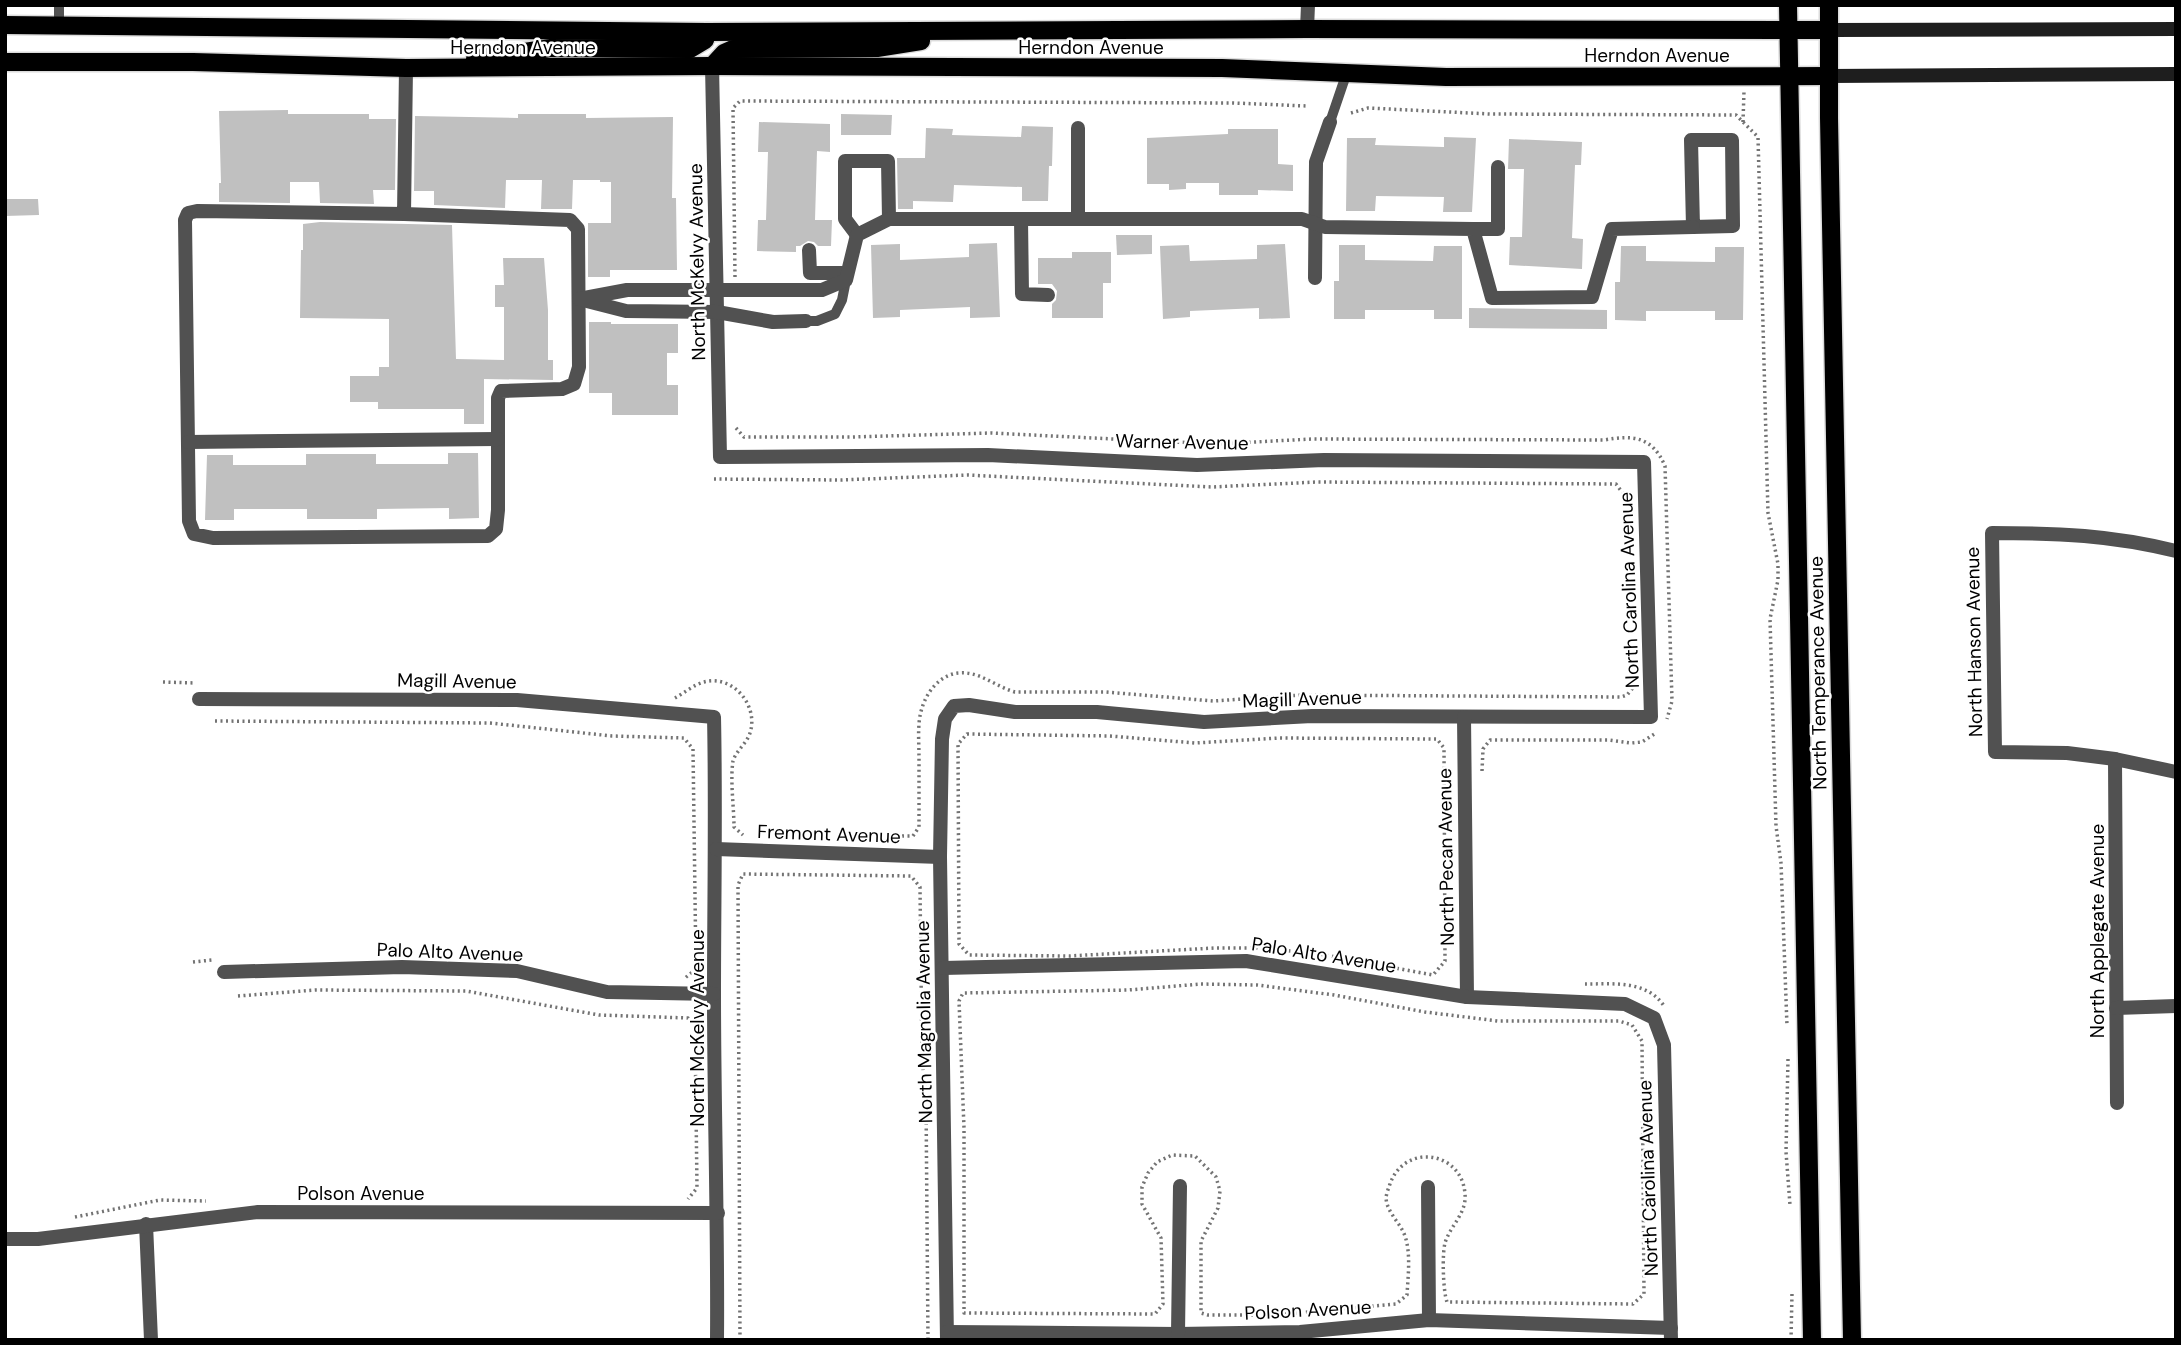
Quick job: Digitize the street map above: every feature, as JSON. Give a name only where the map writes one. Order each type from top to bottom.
[{"type":"main road","name":"North Temperance Avenue","points":[[1788,5],[1812,1340]]},
{"type":"main road","name":"North Temperance Avenue","points":[[1829,5],[1828,76],[1852,1340]]},
{"type":"main road","name":"Herndon Avenue","points":[[5,25],[707,32],[2176,29]]},
{"type":"main road","points":[[406,68],[551,48],[690,49],[705,40],[707,32]]},
{"type":"main road","points":[[712,66],[724,53],[733,49],[877,47],[984,32]]},
{"type":"main road","name":"Herndon Avenue","points":[[5,62],[193,62],[406,68],[1222,68],[1446,77],[2176,74]]},
{"type":"street","points":[[1307,29],[1308,5]]},
{"type":"street","name":"North McKelvy Avenue","points":[[712,66],[720,457]]},
{"type":"street","points":[[404,214],[406,68]]},
{"type":"street","points":[[1315,278],[1317,162],[1330,122]]},
{"type":"street","points":[[1078,128],[1078,219]]},
{"type":"street","points":[[1473,229],[1492,298],[1592,298],[1612,229],[1693,227],[1733,226],[1732,140],[1692,140],[1693,227]]},
{"type":"street","points":[[857,235],[845,219],[845,161],[888,161],[889,219]]},
{"type":"street","points":[[579,299],[627,290],[822,290],[846,276],[857,235],[889,219],[1302,219],[1325,227],[1498,229],[1498,167]]},
{"type":"street","points":[[188,213],[404,214],[570,220],[578,229],[579,299],[579,367],[574,384],[562,389],[501,391],[498,398],[496,529],[488,536],[213,538],[194,534],[189,521],[185,220],[188,213]]},
{"type":"street","points":[[1021,219],[1022,294],[1048,295]]},
{"type":"street","points":[[809,250],[810,273],[846,276]]},
{"type":"street","points":[[579,299],[626,311],[717,312],[774,322],[806,321]]},
{"type":"street","points":[[188,442],[498,439]]},
{"type":"street","name":"Warner Avenue","points":[[720,457],[988,456],[1197,465],[1324,460],[1644,462]]},
{"type":"street","name":"North Carolina Avenue","points":[[1644,462],[1658,720]]},
{"type":"street","name":"North Hanson Avenue","points":[[2115,759],[2067,753],[1994,752],[1992,533],[2072,533],[2134,541],[2176,551]]},
{"type":"street","name":"Magill Avenue","points":[[198,699],[517,700],[714,717]]},
{"type":"street","name":"Magill Avenue","points":[[954,706],[968,705],[1015,712],[1097,712],[1204,722],[1312,716],[1658,720]]},
{"type":"street","name":"North Magnolia Avenue","points":[[947,1336],[940,857],[942,739],[945,719],[954,706]]},
{"type":"street","name":"North McKelvy Avenue","points":[[714,717],[717,1340]]},
{"type":"street","name":"North Pecan Avenue","points":[[1464,717],[1467,997]]},
{"type":"street","points":[[2115,759],[2176,772]]},
{"type":"street","name":"North Applegate Avenue","points":[[2115,759],[2117,1103]]},
{"type":"street","name":"Fremont Avenue","points":[[716,849],[940,857]]},
{"type":"street","name":"Palo Alto Avenue","points":[[943,968],[1247,961],[1467,997],[1625,1004],[1654,1018]]},
{"type":"street","name":"Palo Alto Avenue","points":[[224,972],[402,967],[517,971],[607,992],[714,994]]},
{"type":"street","points":[[2116,1008],[2176,1006]]},
{"type":"street","name":"North Carolina Avenue","points":[[1654,1018],[1664,1045],[1671,1334]]},
{"type":"street","points":[[1178,1334],[1180,1186]]},
{"type":"street","points":[[1428,1186],[1429,1320]]},
{"type":"street","name":"Polson Avenue","points":[[5,1239],[38,1239],[258,1212],[718,1213]]},
{"type":"street","points":[[146,1224],[151,1340]]},
{"type":"street","name":"Polson Avenue","points":[[947,1336],[1300,1332],[1429,1320],[1671,1334]]},
{"type":"lane","points":[[59,5],[59,25]]},
{"type":"lane","points":[[1330,122],[1348,72]]},
{"type":"lane","points":[[806,321],[835,314],[842,300],[846,276]]},
{"type":"path","points":[[735,289],[733,108],[740,101],[1234,103],[1307,106]]},
{"type":"path","points":[[1351,113],[1368,108],[1490,114],[1736,115],[1758,137],[1768,513],[1778,564],[1778,580],[1770,619],[1776,825],[1781,863],[1787,1029]]},
{"type":"path","points":[[736,417],[736,430],[744,437],[991,433],[1216,444],[1312,439],[1604,440],[1637,437],[1659,452],[1665,466],[1672,701],[1670,716],[1658,720]]},
{"type":"path","points":[[714,480],[841,480],[967,475],[1212,487],[1317,482],[1616,484],[1628,498],[1629,511]]},
{"type":"path","points":[[848,836],[913,836],[919,827],[919,727],[922,708],[930,690],[943,678],[958,673],[977,674],[1001,688],[1015,692],[1106,692],[1213,701],[1301,695],[1621,697],[1632,689],[1632,676]]},
{"type":"path","points":[[668,701],[704,682],[720,681],[735,687],[745,698],[751,713],[750,732],[733,760],[734,827],[745,836]]},
{"type":"path","points":[[163,682],[204,683]]},
{"type":"path","points":[[215,721],[490,723],[612,736],[684,738],[693,748],[696,969]]},
{"type":"path","points":[[1482,776],[1483,748],[1490,740],[1571,739],[1631,743],[1642,742],[1659,731]]},
{"type":"path","points":[[967,734],[1110,736],[1195,743],[1279,738],[1437,739],[1444,748],[1446,961],[1433,975],[1314,953],[1256,948],[1214,947],[1069,956],[1004,956],[969,955],[959,944],[958,744],[967,734]]},
{"type":"path","points":[[740,1340],[738,885],[743,874],[911,876],[920,887],[922,1059],[926,1100],[928,1340]]},
{"type":"path","points":[[1201,984],[1257,985],[1498,1021],[1619,1021],[1632,1025],[1642,1041],[1644,1294],[1633,1304],[1447,1302],[1444,1244],[1462,1213],[1465,1194],[1460,1178],[1449,1163],[1431,1156],[1407,1160],[1392,1177],[1386,1197],[1392,1216],[1404,1233],[1408,1247],[1407,1294],[1396,1304],[1276,1315],[1201,1313],[1201,1241],[1218,1208],[1220,1191],[1216,1177],[1195,1156],[1172,1155],[1157,1162],[1142,1187],[1142,1204],[1161,1238],[1163,1304],[1155,1314],[964,1313],[964,1128],[959,1001],[963,993],[1128,990],[1201,984]]},
{"type":"path","points":[[1578,984],[1630,985],[1657,994],[1670,1014]]},
{"type":"path","points":[[238,996],[315,990],[466,991],[599,1016],[688,1018],[695,1028],[697,1188],[685,1202]]},
{"type":"path","points":[[1788,1053],[1786,1116],[1791,1215]]},
{"type":"path","points":[[70,1218],[159,1200],[212,1201]]},
{"type":"path","points":[[1791,1340],[1792,1293]]},
{"type":"building","points":[[288,110],[288,114],[369,114],[369,119],[396,119],[395,190],[373,190],[374,204],[320,203],[319,182],[290,182],[290,203],[219,202],[219,111]]},
{"type":"building","points":[[518,114],[586,114],[586,118],[673,117],[672,198],[676,198],[677,270],[610,270],[610,277],[588,277],[588,223],[611,223],[611,182],[573,180],[572,209],[541,209],[542,180],[506,180],[505,208],[434,205],[434,191],[414,191],[415,116],[518,118]]},
{"type":"building","points":[[841,114],[892,115],[891,135],[841,135]]},
{"type":"building","points":[[759,122],[830,124],[830,152],[817,151],[815,220],[832,220],[831,246],[818,246],[808,241],[796,246],[796,252],[757,251],[758,220],[766,220],[768,152],[758,152]]},
{"type":"building","points":[[1022,126],[1053,127],[1048,201],[1022,201],[1022,187],[954,185],[953,202],[913,201],[913,209],[898,209],[897,158],[925,158],[926,128],[953,129],[952,135],[1021,137]]},
{"type":"building","points":[[1228,129],[1278,129],[1278,164],[1293,165],[1293,191],[1258,190],[1258,195],[1219,195],[1219,183],[1186,183],[1186,189],[1169,190],[1169,184],[1147,184],[1147,138],[1228,134]]},
{"type":"building","points":[[1444,137],[1476,138],[1472,212],[1443,212],[1444,197],[1376,196],[1375,211],[1346,211],[1347,138],[1376,138],[1375,145],[1444,147]]},
{"type":"building","points":[[1509,139],[1582,142],[1581,165],[1575,165],[1572,238],[1583,239],[1582,269],[1509,265],[1510,237],[1522,237],[1524,169],[1508,169]]},
{"type":"building","points":[[5,199],[38,199],[39,215],[5,216]]},
{"type":"building","points":[[320,222],[452,225],[456,359],[504,360],[504,307],[495,307],[495,285],[504,285],[503,258],[544,258],[548,360],[553,360],[553,380],[484,379],[484,424],[464,424],[464,409],[378,409],[378,402],[350,402],[350,376],[379,376],[379,367],[389,367],[389,319],[300,318],[303,224]]},
{"type":"building","points":[[1116,235],[1152,235],[1152,254],[1117,255]]},
{"type":"building","points":[[997,243],[1000,317],[970,318],[970,307],[900,310],[900,317],[873,318],[871,245],[900,244],[900,260],[969,257],[969,244]]},
{"type":"building","points":[[1285,244],[1290,318],[1259,319],[1259,308],[1190,311],[1190,317],[1163,319],[1160,246],[1189,245],[1190,261],[1257,259],[1257,245]]},
{"type":"building","points":[[1339,245],[1365,245],[1365,260],[1433,261],[1434,246],[1462,246],[1462,319],[1434,319],[1434,310],[1365,310],[1365,319],[1334,319],[1334,281],[1339,281]]},
{"type":"building","points":[[1621,246],[1646,246],[1646,261],[1715,262],[1715,247],[1744,247],[1743,320],[1715,320],[1715,311],[1646,311],[1646,321],[1615,320],[1615,282],[1620,282]]},
{"type":"building","points":[[1072,252],[1111,252],[1111,283],[1103,283],[1103,318],[1052,318],[1052,304],[1056,300],[1057,291],[1052,284],[1038,284],[1038,258],[1072,258]]},
{"type":"building","points":[[1469,308],[1607,310],[1607,329],[1469,328]]},
{"type":"building","points":[[589,322],[678,324],[678,353],[667,353],[667,385],[678,385],[678,415],[612,415],[612,393],[589,393]]},
{"type":"building","points":[[448,453],[478,453],[479,518],[449,519],[449,508],[377,509],[377,519],[307,519],[307,509],[234,509],[234,520],[205,520],[207,455],[233,455],[233,465],[306,465],[306,454],[376,454],[376,464],[448,464]]}]
